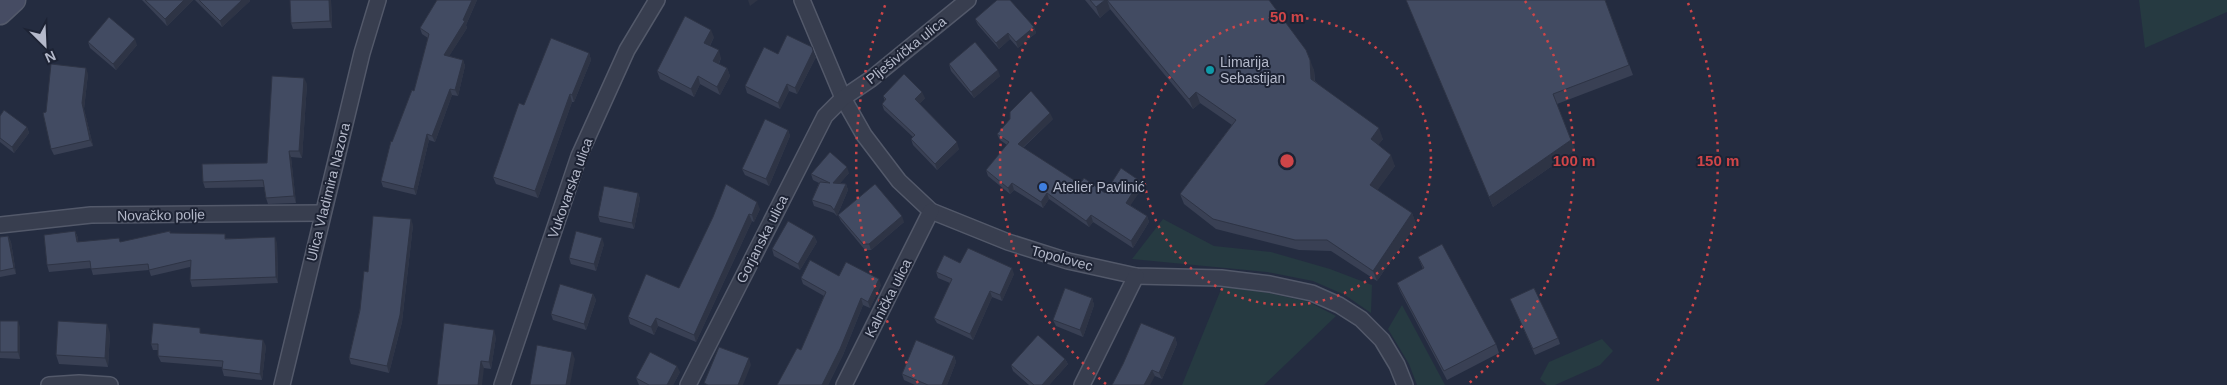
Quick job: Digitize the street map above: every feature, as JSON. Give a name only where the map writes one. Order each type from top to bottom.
[{"type":"main road","points":[[0,13],[14,0]]},
{"type":"street","name":"Ulica Vladimira Nazora","points":[[282,385],[322,213],[362,53],[378,0]]},
{"type":"street","name":"Vukovarska ulica","points":[[502,385],[579,156],[627,50],[657,0]]},
{"type":"street","name":"Topolovec","points":[[802,0],[843,98],[864,135],[893,173],[931,210],[1008,242],[1068,261],[1136,276],[1221,278],[1270,284],[1312,292],[1339,304],[1361,319],[1382,340],[1397,366],[1405,385]]},
{"type":"street","name":"Plješivička ulica","points":[[843,98],[871,79],[968,0]]},
{"type":"street","name":"Gorjanska ulica","points":[[688,385],[825,116],[843,98]]},
{"type":"street","name":"Kalnička ulica","points":[[844,385],[931,210]]},
{"type":"street","name":"Novačko polje","points":[[0,225],[91,215],[322,213]]},
{"type":"street","points":[[1082,385],[1136,276]]},
{"type":"street","points":[[49,385],[79,383],[110,385]]},
{"type":"shaded area","points":[[2139,0],[2227,0],[2227,12],[2145,48]]},
{"type":"shaded area","points":[[1163,219],[1214,246],[1271,252],[1330,269],[1372,285],[1371,313],[1345,295],[1313,281],[1267,272],[1132,259]]},
{"type":"shaded area","points":[[1222,287],[1269,293],[1309,302],[1336,316],[1264,385],[1182,385]]},
{"type":"shaded area","points":[[1402,305],[1445,385],[1417,385],[1409,364],[1388,329]]},
{"type":"shaded area","points":[[1602,339],[1613,351],[1600,365],[1555,385],[1547,385],[1540,379],[1549,362]]},
{"type":"building","points":[[145,0],[184,0],[165,19]]},
{"type":"building","points":[[199,0],[242,0],[220,21]]},
{"type":"building","points":[[290,0],[329,0],[330,21],[291,23]]},
{"type":"building","points":[[437,0],[472,0],[463,20],[465,21],[444,55],[463,60],[455,90],[450,89],[432,136],[427,134],[414,189],[381,181],[391,141],[412,90],[414,91],[429,34],[420,28]]},
{"type":"building","points":[[997,0],[1010,0],[1034,27],[1016,42],[1008,33],[996,43],[975,19]]},
{"type":"building","points":[[1090,0],[1105,0],[1096,7]]},
{"type":"building","points":[[1107,0],[1269,0],[1306,50],[1310,60],[1311,79],[1379,128],[1371,139],[1391,155],[1370,185],[1412,213],[1373,271],[1327,240],[1295,240],[1213,219],[1180,194],[1236,120],[1196,92],[1189,99]]},
{"type":"building","points":[[1406,0],[1605,0],[1629,65],[1553,94],[1571,140],[1489,197]]},
{"type":"building","points":[[685,16],[711,30],[704,43],[719,50],[713,61],[727,68],[717,87],[698,76],[691,89],[657,71]]},
{"type":"building","points":[[109,17],[135,39],[113,64],[88,42]]},
{"type":"building","points":[[787,35],[812,47],[813,51],[795,88],[787,84],[778,103],[745,86],[764,47],[778,54]]},
{"type":"building","points":[[551,38],[589,53],[572,95],[570,94],[535,191],[493,177],[519,103],[524,105]]},
{"type":"building","points":[[975,42],[998,70],[971,92],[949,64]]},
{"type":"building","points":[[51,64],[86,68],[82,103],[90,140],[51,149],[43,113],[46,112]]},
{"type":"building","points":[[904,74],[922,92],[915,99],[957,142],[935,164],[911,139],[915,135],[882,104],[886,99],[883,96]]},
{"type":"building","points":[[272,76],[304,78],[299,151],[289,151],[294,196],[266,198],[263,180],[203,182],[202,164],[267,163]]},
{"type":"building","points":[[1031,91],[1050,113],[1018,144],[1080,184],[1084,178],[1105,193],[1121,168],[1140,181],[1126,203],[1147,216],[1131,241],[1091,215],[1086,221],[1047,193],[1041,202],[1012,183],[1008,188],[986,170],[1009,142],[997,134],[1010,119],[1010,112]]},
{"type":"building","points":[[4,110],[27,127],[12,147],[0,138],[0,116]]},
{"type":"building","points":[[765,119],[788,130],[766,179],[742,169]]},
{"type":"building","points":[[830,152],[847,167],[833,183],[846,184],[834,210],[831,206],[812,200],[820,182],[830,183],[811,174]]},
{"type":"building","points":[[726,184],[757,202],[752,215],[749,214],[694,335],[656,318],[651,327],[628,317],[646,274],[679,288],[713,217]]},
{"type":"building","points":[[875,184],[902,216],[869,244],[863,244],[838,215]]},
{"type":"building","points":[[604,186],[638,193],[632,223],[598,216]]},
{"type":"building","points":[[373,216],[411,219],[400,315],[387,366],[349,358],[360,310],[364,271],[368,272]]},
{"type":"building","points":[[788,221],[814,236],[798,264],[772,249]]},
{"type":"building","points":[[75,231],[77,242],[119,238],[120,242],[170,231],[170,233],[225,234],[225,239],[275,237],[276,277],[190,280],[191,260],[149,270],[148,264],[91,269],[90,261],[47,265],[44,235]]},
{"type":"building","points":[[576,231],[602,238],[594,264],[569,258]]},
{"type":"building","points":[[8,236],[14,268],[0,271],[0,237]]},
{"type":"building","points":[[1442,244],[1496,344],[1444,371],[1397,283],[1424,268],[1418,257]]},
{"type":"building","points":[[968,248],[1012,268],[1000,295],[990,291],[970,334],[934,318],[952,279],[936,272],[944,255],[960,263]]},
{"type":"building","points":[[810,260],[839,276],[846,262],[879,279],[868,302],[861,298],[840,349],[822,385],[777,385],[797,348],[801,350],[826,292],[801,278]]},
{"type":"building","points":[[560,284],[593,294],[584,324],[551,314]]},
{"type":"building","points":[[1065,288],[1092,298],[1080,330],[1053,320]]},
{"type":"building","points":[[1534,288],[1558,338],[1533,349],[1510,299]]},
{"type":"building","points":[[0,321],[18,321],[18,352],[0,352]]},
{"type":"building","points":[[58,321],[107,324],[105,358],[56,355]]},
{"type":"building","points":[[153,323],[200,328],[200,333],[263,340],[260,374],[222,369],[223,361],[158,356],[158,344],[151,344]]},
{"type":"building","points":[[444,323],[494,330],[489,362],[481,361],[478,385],[437,385]]},
{"type":"building","points":[[1141,323],[1175,337],[1159,373],[1152,370],[1144,385],[1112,385],[1123,364]]},
{"type":"building","points":[[1038,335],[1065,359],[1042,385],[1034,385],[1011,365]]},
{"type":"building","points":[[916,340],[954,356],[942,385],[928,385],[902,374]]},
{"type":"building","points":[[537,345],[572,352],[566,385],[530,385]]},
{"type":"building","points":[[719,347],[749,358],[738,385],[708,385],[704,383]]},
{"type":"building","points":[[650,352],[677,366],[667,385],[649,385],[636,378]]},
{"type":"place","name":"Limarija Sebastijan","points":[[1210,70]]},
{"type":"place","name":"Atelier Pavlinić","points":[[1043,187]]}]
